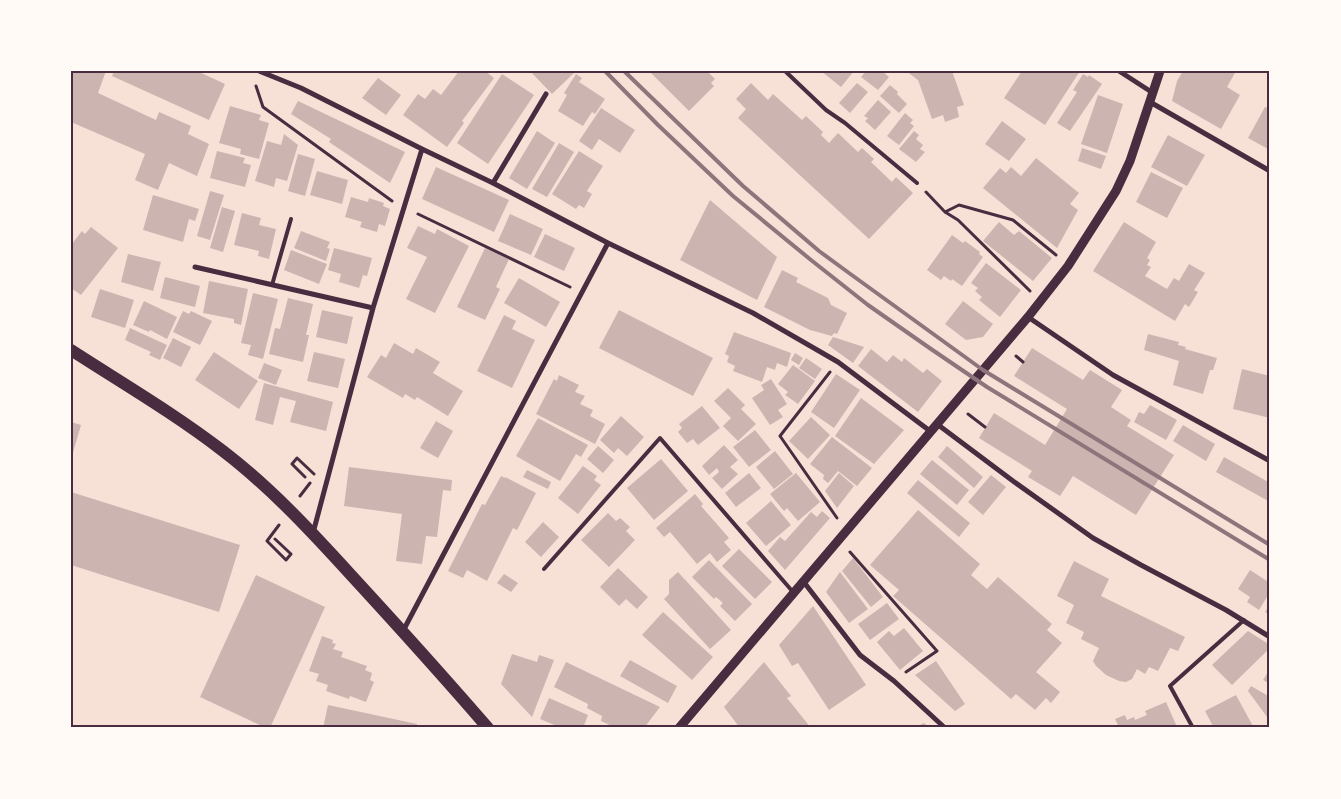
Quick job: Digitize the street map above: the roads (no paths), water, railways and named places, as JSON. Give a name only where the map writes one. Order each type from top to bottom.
[{"type":"main road","points":[[71,350],[174,416],[224,451],[281,501],[403,631],[488,728]]},
{"type":"street","points":[[260,71],[301,88],[493,183],[608,243],[753,313],[838,362],[1093,538],[1244,620],[1270,637]]},
{"type":"street","points":[[1119,71],[1151,98],[1270,171]]},
{"type":"street","points":[[679,728],[792,592],[1028,317],[1068,266],[1116,191],[1130,161],[1160,71]]},
{"type":"street","points":[[493,183],[546,94]]},
{"type":"street","points":[[313,533],[373,308],[422,149]]},
{"type":"street","points":[[403,631],[608,243]]},
{"type":"street","points":[[194,267],[373,308]]},
{"type":"street","points":[[1028,317],[1113,375],[1270,461]]},
{"type":"street","points":[[803,581],[860,655],[894,681],[945,728]]},
{"type":"lane","points":[[785,71],[826,110],[845,123],[917,183]]},
{"type":"lane","points":[[272,285],[291,218]]},
{"type":"lane","points":[[544,569],[660,438],[792,592]]},
{"type":"lane","points":[[1193,728],[1170,686],[1244,620]]},
{"type":"railway","points":[[605,71],[658,125],[733,196],[868,305],[987,387],[1270,560]]},
{"type":"railway","points":[[624,71],[743,186],[819,251],[983,370],[1270,545]]}]
